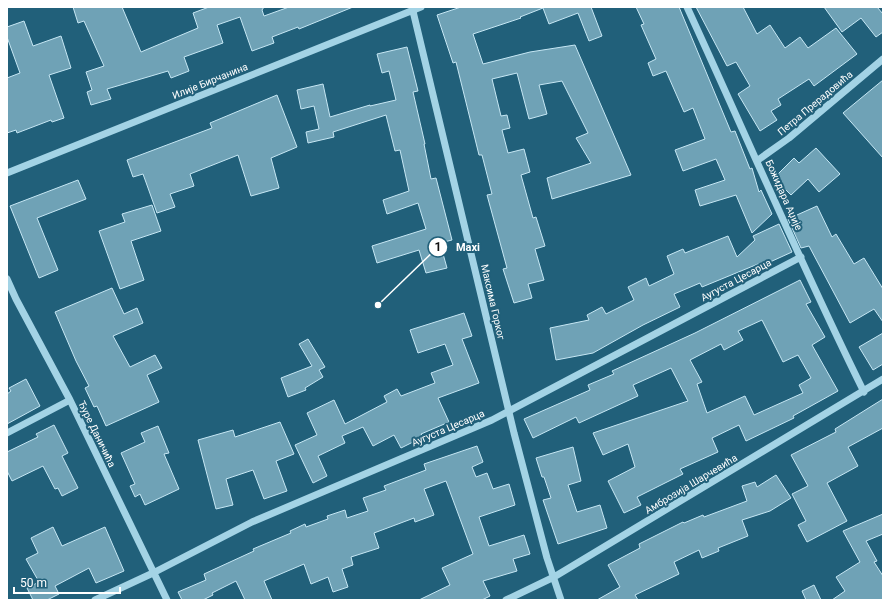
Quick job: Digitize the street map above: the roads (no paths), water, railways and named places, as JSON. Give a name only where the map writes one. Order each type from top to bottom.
[{"type":"street","name":"Илије Бирчанина","points":[[7,174],[412,9],[421,7]]},
{"type":"street","name":"Божидара Аџије","points":[[687,7],[758,160],[827,318],[864,392]]},
{"type":"street","name":"Максима Горког","points":[[412,9],[509,412],[545,550],[562,600]]},
{"type":"street","name":"Петра Прерадовића","points":[[758,160],[789,138],[883,59]]},
{"type":"street","name":"Аугуста Цесарца","points":[[95,600],[153,573],[252,522],[509,412],[801,257]]},
{"type":"street","name":"Ђуре Даничића","points":[[7,279],[16,299],[70,400],[167,600]]},
{"type":"street","name":"Амброзија Шарчевића","points":[[506,600],[554,577],[864,392],[883,379]]},
{"type":"street","points":[[7,433],[70,400]]},
{"type":"place","name":"Maxi","points":[[378,305]]}]
